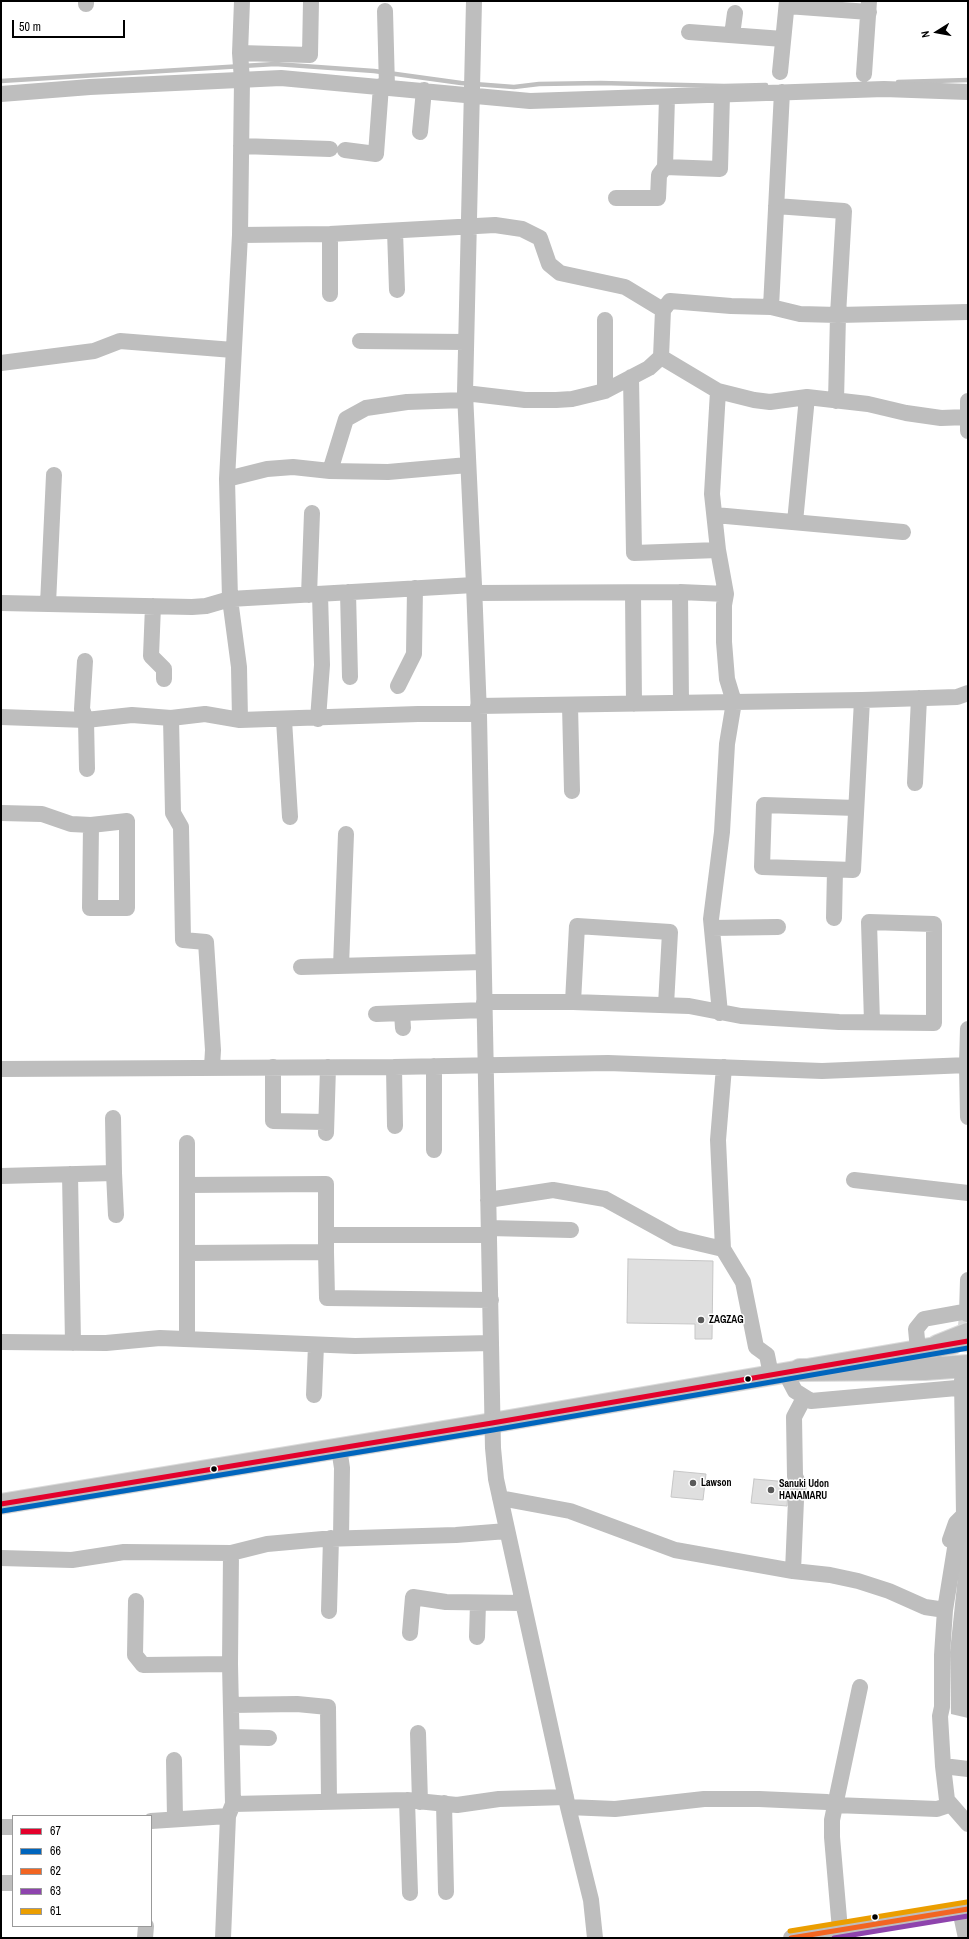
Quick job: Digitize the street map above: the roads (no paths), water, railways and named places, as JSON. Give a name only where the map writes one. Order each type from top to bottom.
[{"type":"highway","points":[[928,1348],[968,1317]]},
{"type":"highway","points":[[785,1372],[925,1369],[965,1380]]},
{"type":"main road","points":[[1,1504],[492,1423],[968,1341]]},
{"type":"street","points":[[240,720],[239,667],[230,599],[227,479],[240,234],[242,1]]},
{"type":"street","points":[[1,94],[90,87],[241,68],[310,55],[311,1]]},
{"type":"street","points":[[474,1],[465,397],[475,589],[484,1061],[491,1300],[492,1423],[496,1479],[567,1802],[592,1900],[595,1938]]},
{"type":"street","points":[[780,72],[787,3],[869,6],[864,74]]},
{"type":"street","points":[[241,146],[337,150],[376,154],[387,63],[385,11]]},
{"type":"street","points":[[732,35],[735,13]]},
{"type":"street","points":[[689,32],[783,39]]},
{"type":"street","points":[[241,68],[281,78],[385,84],[424,90],[472,88],[530,101],[884,89],[968,92]]},
{"type":"street","points":[[420,132],[424,90]]},
{"type":"street","points":[[771,307],[782,92]]},
{"type":"street","points":[[665,167],[720,169],[722,95]]},
{"type":"street","points":[[616,198],[658,198],[659,175],[665,167],[667,97]]},
{"type":"street","points":[[776,206],[844,211],[838,315],[836,401]]},
{"type":"street","points":[[240,234],[330,234],[495,225],[522,229],[540,238],[549,264],[560,273],[625,287],[663,310]]},
{"type":"street","points":[[395,231],[397,290]]},
{"type":"street","points":[[330,234],[330,294]]},
{"type":"street","points":[[330,471],[346,419],[366,408],[407,402],[465,397],[525,400],[572,399],[605,391],[649,368],[660,357],[663,310],[670,300],[732,306],[771,307],[800,314],[838,315],[968,312]]},
{"type":"street","points":[[605,391],[606,320]]},
{"type":"street","points":[[1,363],[94,351],[120,341],[233,350]]},
{"type":"street","points":[[360,341],[466,342]]},
{"type":"street","points":[[660,357],[718,390],[754,400],[770,402],[807,397],[868,404],[906,413],[941,418],[968,417]]},
{"type":"street","points":[[631,377],[634,554],[718,550]]},
{"type":"street","points":[[718,390],[712,494],[718,550],[726,594],[724,606],[724,642],[727,679],[734,702],[727,744],[722,832],[711,919],[720,1013]]},
{"type":"street","points":[[795,522],[807,397]]},
{"type":"street","points":[[968,401],[968,431]]},
{"type":"street","points":[[227,479],[267,469],[293,467],[330,471],[388,472],[468,465]]},
{"type":"street","points":[[48,604],[54,475]]},
{"type":"street","points":[[312,513],[314,594],[322,665],[318,719]]},
{"type":"street","points":[[715,515],[903,532]]},
{"type":"street","points":[[1,603],[192,607],[206,606],[230,599],[415,588],[726,594]]},
{"type":"street","points":[[398,686],[414,654],[415,588]]},
{"type":"street","points":[[348,592],[350,677]]},
{"type":"street","points":[[633,592],[634,704]]},
{"type":"street","points":[[680,592],[681,703]]},
{"type":"street","points":[[153,606],[151,656],[164,669],[164,679]]},
{"type":"street","points":[[85,660],[82,709],[86,720],[87,769]]},
{"type":"street","points":[[1,716],[86,720],[132,715],[171,718],[205,714],[240,720],[284,720],[570,705],[862,700],[957,697],[968,693]]},
{"type":"street","points":[[915,783],[920,698]]},
{"type":"street","points":[[856,808],[764,805],[762,867],[853,870],[862,700]]},
{"type":"street","points":[[570,705],[572,791]]},
{"type":"street","points":[[171,718],[173,813],[181,827],[183,940],[206,942],[213,1050],[212,1067]]},
{"type":"street","points":[[284,720],[290,817]]},
{"type":"street","points":[[1,813],[42,814],[71,824],[91,825],[126,821],[127,908],[90,908],[91,825]]},
{"type":"street","points":[[341,966],[346,834]]},
{"type":"street","points":[[834,918],[835,870]]},
{"type":"street","points":[[376,1014],[403,1021],[484,1006],[573,1002],[689,1006],[720,1013],[832,1021],[872,1022],[934,1023],[934,924],[869,922],[872,1022]]},
{"type":"street","points":[[573,1002],[577,926],[670,932],[666,1005]]},
{"type":"street","points":[[712,928],[778,927]]},
{"type":"street","points":[[301,967],[483,962]]},
{"type":"street","points":[[968,1029],[968,1117]]},
{"type":"street","points":[[1,1069],[394,1067],[434,1066],[484,1061],[608,1063],[822,1071],[967,1065]]},
{"type":"street","points":[[434,1066],[434,1150]]},
{"type":"street","points":[[273,1067],[273,1121],[326,1127],[328,1067]]},
{"type":"street","points":[[394,1067],[395,1126]]},
{"type":"street","points":[[724,1067],[718,1140],[723,1249],[743,1282],[756,1347],[785,1372],[795,1391],[811,1401],[965,1380],[964,1515],[956,1523],[947,1549],[946,1563],[948,1585]]},
{"type":"street","points":[[113,1118],[116,1215]]},
{"type":"street","points":[[187,1143],[187,1339]]},
{"type":"street","points":[[1,1176],[114,1173]]},
{"type":"street","points":[[70,1174],[73,1343]]},
{"type":"street","points":[[854,1180],[968,1193]]},
{"type":"street","points":[[187,1185],[326,1184],[327,1298],[491,1300]]},
{"type":"street","points":[[488,1200],[553,1190],[605,1199],[676,1238],[723,1249]]},
{"type":"street","points":[[326,1235],[571,1230]]},
{"type":"street","points":[[187,1253],[326,1252]]},
{"type":"street","points":[[928,1348],[916,1329],[924,1319],[968,1317],[968,1280]]},
{"type":"street","points":[[1,1342],[106,1343],[160,1338],[355,1346],[491,1343]]},
{"type":"street","points":[[314,1395],[316,1345]]},
{"type":"street","points":[[793,1571],[796,1500],[799,1485],[795,1476],[794,1417],[804,1398]]},
{"type":"street","points":[[329,1611],[342,1468],[339,1448]]},
{"type":"street","points":[[500,1498],[570,1511],[675,1550],[793,1571],[830,1575],[858,1581],[925,1607],[945,1610]]},
{"type":"street","points":[[152,1821],[175,1819],[230,1810],[329,1802],[413,1801],[457,1805],[499,1799],[567,1802],[615,1809],[704,1799],[759,1799],[827,1802],[835,1805],[937,1809],[946,1806],[947,1800],[940,1716],[942,1707],[942,1655],[945,1610],[956,1542],[962,1531],[968,1528]]},
{"type":"street","points":[[1,1558],[72,1560],[124,1552],[231,1553],[267,1544],[336,1538],[456,1535],[507,1531]]},
{"type":"street","points":[[223,1938],[230,1810],[232,1736],[230,1664],[231,1553]]},
{"type":"street","points":[[410,1633],[413,1597],[478,1603],[523,1603]]},
{"type":"street","points":[[136,1602],[135,1655],[143,1665],[230,1664]]},
{"type":"street","points":[[477,1637],[478,1603]]},
{"type":"street","points":[[840,1930],[832,1837],[832,1820],[860,1687]]},
{"type":"street","points":[[231,1705],[297,1704],[328,1707],[329,1802]]},
{"type":"street","points":[[410,1892],[413,1801],[418,1733]]},
{"type":"street","points":[[232,1736],[269,1738]]},
{"type":"street","points":[[174,1760],[175,1819]]},
{"type":"street","points":[[943,1766],[968,1769]]},
{"type":"street","points":[[947,1800],[968,1824]]},
{"type":"street","points":[[444,1803],[446,1892]]},
{"type":"street","points":[[1,1827],[12,1827]]},
{"type":"street","points":[[1,1883],[12,1883]]},
{"type":"street","points":[[791,1938],[964,1910],[966,1938]]},
{"type":"street","points":[[145,1938],[146,1927]]},
{"type":"waterway","points":[[1,81],[275,64],[374,71],[461,83],[514,87],[539,84],[601,83],[724,86],[766,85]]},
{"type":"waterway","points":[[898,82],[968,80]]},
{"type":"tunnel","points":[[962,1376],[967,1314]]},
{"type":"place","name":"ZAGZAG","points":[[701,1320]]},
{"type":"place","name":"Lawson","points":[[693,1483]]},
{"type":"place","name":"Sanuki Udon HANAMARU","points":[[771,1490]]}]
